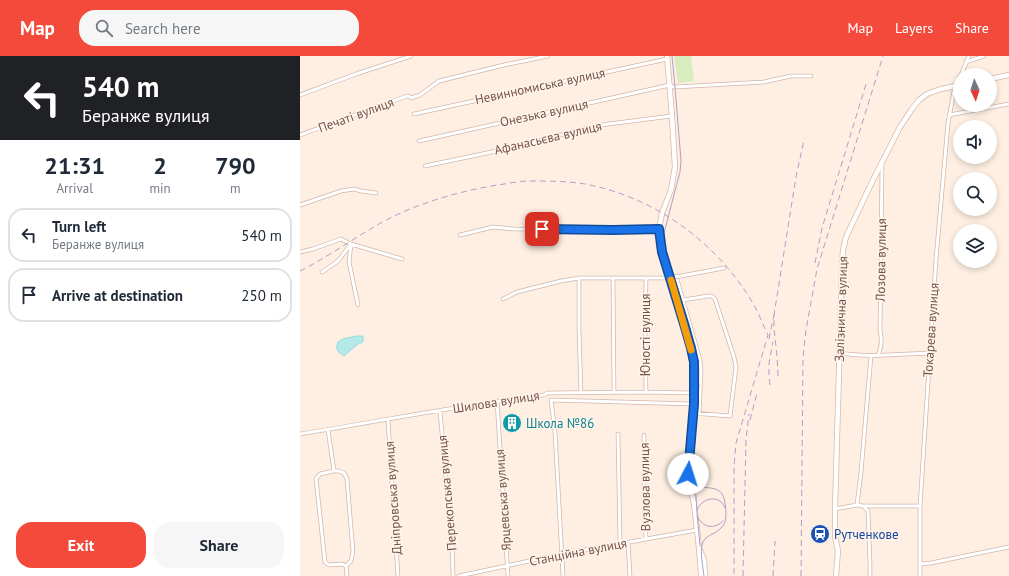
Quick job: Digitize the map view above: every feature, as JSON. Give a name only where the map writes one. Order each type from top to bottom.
[{"type":"street","points":[[300,95],[356,74],[411,56]]},
{"type":"street","name":"Печаті вулиця","points":[[300,135],[407,96],[411,98],[420,95],[439,81],[548,56]]},
{"type":"street","name":"Токарева вулиця","points":[[963,68],[969,56]]},
{"type":"street","points":[[966,62],[984,56]]},
{"type":"street","points":[[667,57],[675,160],[674,174],[662,213],[659,229],[662,252],[692,353],[694,366],[694,404],[688,478],[697,530],[701,576]]},
{"type":"street","name":"Невинномиська вулиця","points":[[414,114],[667,57]]},
{"type":"street","points":[[997,78],[1009,75]]},
{"type":"street","name":"Онезька вулиця","points":[[419,140],[670,85],[675,87],[764,82],[791,76],[811,76]]},
{"type":"street","name":"Залізнична вулиця","points":[[836,576],[838,551],[835,536],[835,509],[842,266],[846,237],[900,127],[912,109],[919,100],[927,94],[953,87]]},
{"type":"street","name":"Токарева вулиця","points":[[920,576],[920,506],[936,259],[949,115],[953,102]]},
{"type":"street","points":[[949,115],[1009,104]]},
{"type":"street","name":"Афанасьєва вулиця","points":[[424,166],[520,146],[608,124],[672,116]]},
{"type":"street","name":"Лозова вулиця","points":[[878,355],[882,340],[880,323],[882,163]]},
{"type":"street","points":[[300,205],[341,191],[354,189],[376,193]]},
{"type":"street","points":[[460,234],[493,227],[514,229],[659,229]]},
{"type":"street","points":[[300,252],[341,239],[351,244],[402,259]]},
{"type":"street","points":[[322,272],[338,260],[351,244]]},
{"type":"street","points":[[351,244],[349,262],[358,306]]},
{"type":"street","points":[[502,299],[517,292],[579,278],[670,278],[724,268]]},
{"type":"street","points":[[676,276],[700,360],[701,372],[699,414]]},
{"type":"street","points":[[579,278],[581,393]]},
{"type":"street","points":[[613,278],[614,393]]},
{"type":"street","name":"Юності вулиця","points":[[646,278],[646,392]]},
{"type":"street","points":[[683,300],[712,296],[736,366],[730,416],[693,413]]},
{"type":"street","points":[[840,354],[871,356],[930,353]]},
{"type":"street","points":[[857,505],[871,356]]},
{"type":"street","name":"Шилова вулиця","points":[[300,434],[497,401],[544,395],[547,393],[694,393]]},
{"type":"street","name":"Шилова вулиця","points":[[562,554],[555,432],[551,400],[694,404]]},
{"type":"street","name":"Ярцевська вулиця","points":[[497,401],[508,576]]},
{"type":"street","name":"Перекопська вулиця","points":[[440,411],[452,542],[453,576]]},
{"type":"street","name":"Дніпровська вулиця","points":[[388,420],[398,576]]},
{"type":"street","points":[[328,430],[334,471]]},
{"type":"street","points":[[618,434],[620,543]]},
{"type":"street","name":"Вузлова вулиця","points":[[644,436],[644,501],[646,538]]},
{"type":"street","points":[[334,471],[344,473],[347,479],[353,552],[351,561],[346,566],[342,564],[329,565],[325,562],[316,479],[320,474],[334,471]]},
{"type":"street","points":[[835,509],[857,505],[920,506]]},
{"type":"street","points":[[863,506],[868,511],[870,576]]},
{"type":"street","name":"Станційна вулиця","points":[[459,576],[562,554],[697,530]]},
{"type":"street","points":[[628,542],[630,576]]},
{"type":"street","points":[[920,564],[1009,547]]},
{"type":"street","points":[[699,548],[703,556],[705,576]]},
{"type":"street","points":[[562,554],[563,576]]},
{"type":"street","points":[[346,566],[347,576]]},
{"type":"green space","points":[[674,56],[691,56],[694,81],[678,83]]},
{"type":"water","points":[[363,336],[363,342],[358,344],[344,356],[338,352],[338,342],[343,339]]},
{"type":"tram line","points":[[672,56],[681,161],[680,172],[664,233],[666,249],[697,357],[699,386],[692,477],[694,483],[698,486],[719,491],[723,495],[726,510],[726,517],[723,526],[718,531],[707,537],[703,542],[701,556],[704,576]]},
{"type":"tram line","points":[[691,482],[696,495],[700,546]]},
{"type":"tram line","points":[[697,510],[703,502],[711,499],[719,501],[725,508]]},
{"type":"tram line","points":[[697,516],[702,523],[712,527],[723,521]]},
{"type":"railway","points":[[801,576],[803,357],[806,330],[817,269],[883,56]]},
{"type":"railway","points":[[815,263],[822,228],[867,81]]},
{"type":"railway","points":[[778,376],[774,315],[796,177],[804,140]]},
{"type":"railway","points":[[300,271],[391,217],[405,211],[453,194],[521,181],[571,182],[611,190],[660,212],[682,226],[703,243],[722,262],[739,283],[754,305],[768,335],[736,443],[734,466],[734,576]]},
{"type":"railway","points":[[769,339],[774,315]]},
{"type":"railway","points":[[770,385],[769,363],[773,342]]},
{"type":"railway","points":[[750,420],[757,393]]},
{"type":"railway","points":[[743,576],[746,439],[749,414]]},
{"type":"railway","points":[[773,576],[775,541]]},
{"type":"slow traffic","points":[[671,280],[691,350]]},
{"type":"place","name":"Школа №86","points":[[512,423]]},
{"type":"place","name":"Рутченкове","points":[[820,534]]},
{"type":"route","points":[[542,229],[659,229],[662,252],[694,362],[694,404],[688,474]]}]
